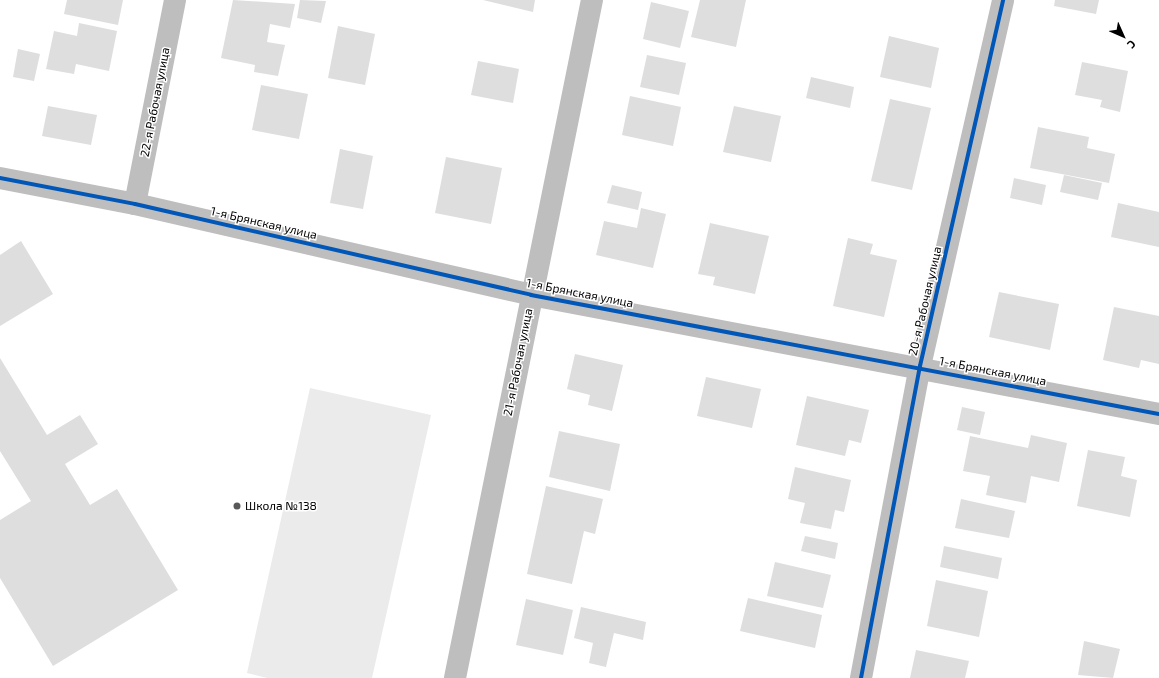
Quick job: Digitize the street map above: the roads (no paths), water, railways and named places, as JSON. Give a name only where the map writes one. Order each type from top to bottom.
[{"type":"street","name":"22-я Рабочая улица","points":[[135,204],[175,0]]},
{"type":"street","name":"21-я Рабочая улица","points":[[455,678],[531,294],[592,0]]},
{"type":"street","name":"20-я Рабочая улица","points":[[861,678],[920,366],[1003,0]]},
{"type":"street","name":"1-я Брянская улица","points":[[0,178],[135,204],[531,294],[920,366],[1159,414]]},
{"type":"place","name":"Школа №138","points":[[237,506]]}]
